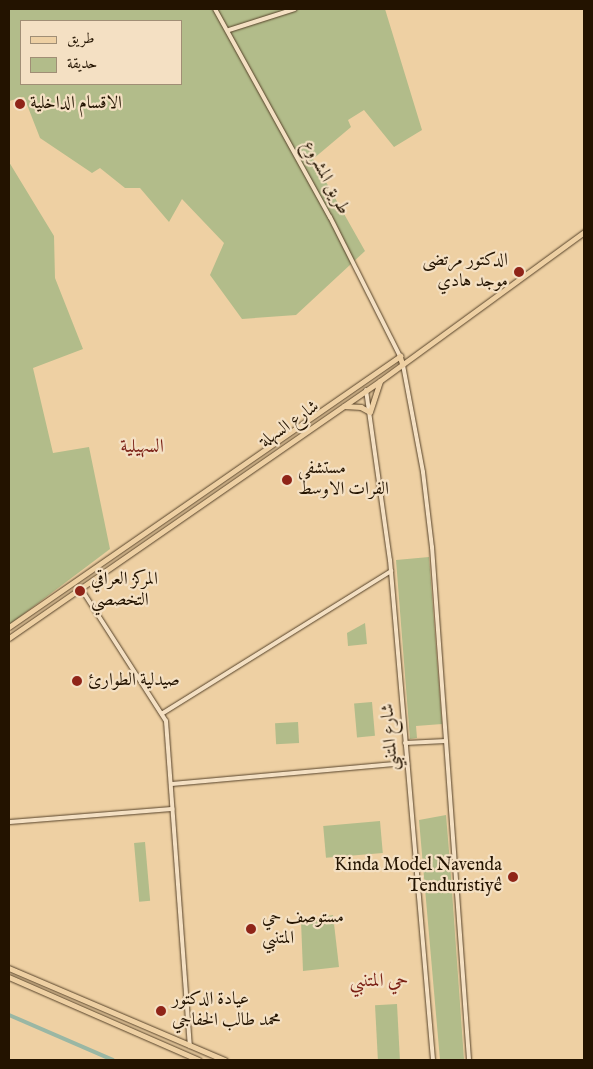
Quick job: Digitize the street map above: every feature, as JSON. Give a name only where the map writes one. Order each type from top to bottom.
[{"type":"main road","name":"شارع السهلة","points":[[9,638],[204,501],[403,365],[584,232]]},
{"type":"main road","name":"طريق المشروع","points":[[400,356],[403,365]]},
{"type":"main road","name":"شارع السهلة","points":[[9,627],[400,356]]},
{"type":"main road","points":[[342,406],[360,407],[370,412],[380,381]]},
{"type":"main road","points":[[200,494],[204,501]]},
{"type":"main road","points":[[9,968],[225,1060]]},
{"type":"main road","points":[[9,977],[199,1060]]},
{"type":"street","name":"طريق المشروع","points":[[215,9],[229,30],[330,217],[400,356]]},
{"type":"street","points":[[229,30],[295,9]]},
{"type":"street","points":[[403,365],[428,510],[469,1060]]},
{"type":"street","name":"شارع المتنبي","points":[[366,390],[391,571],[433,1060]]},
{"type":"street","points":[[163,713],[391,571]]},
{"type":"street","points":[[80,587],[163,713],[172,784],[172,809],[190,1046]]},
{"type":"street","points":[[405,743],[446,741]]},
{"type":"street","points":[[172,784],[406,763]]},
{"type":"street","points":[[9,822],[172,809]]},
{"type":"green space","points":[[9,9],[385,9],[422,130],[394,147],[364,110],[348,120],[351,127],[313,159],[365,251],[296,315],[242,319],[210,275],[224,243],[182,199],[169,222],[140,188],[125,188],[100,168],[92,173],[40,138],[24,97],[9,101]]},
{"type":"green space","points":[[9,162],[54,236],[55,278],[83,349],[33,368],[53,453],[89,447],[110,549],[9,625]]},
{"type":"green space","points":[[429,557],[442,724],[416,726],[417,738],[410,739],[396,560]]},
{"type":"green space","points":[[365,623],[367,644],[348,646],[347,633]]},
{"type":"green space","points":[[372,702],[375,736],[357,737],[354,704]]},
{"type":"green space","points":[[298,722],[299,743],[276,744],[275,723]]},
{"type":"green space","points":[[446,815],[464,1060],[440,1060],[419,820]]},
{"type":"green space","points":[[380,821],[383,853],[326,858],[323,826]]},
{"type":"green space","points":[[145,842],[150,901],[139,902],[134,843]]},
{"type":"green space","points":[[333,915],[339,967],[303,971],[301,921]]},
{"type":"green space","points":[[397,1004],[400,1060],[378,1060],[375,1005]]},
{"type":"waterway","points":[[9,1015],[113,1060]]},
{"type":"place","name":"الاقسام الداخلية","points":[[20,104]]},
{"type":"place","name":"الدكتور مرتضى موجد هادي","points":[[519,272]]},
{"type":"place","name":"مستشفى الفرات الاوسط","points":[[287,480]]},
{"type":"place","name":"المركز العراقي التخصصي","points":[[80,591]]},
{"type":"place","name":"صيدلية الطوارئ","points":[[77,681]]},
{"type":"place","name":"Kinda Model Navenda Tenduristiyê","points":[[513,877]]},
{"type":"place","name":"مستوصف حي المتنبي","points":[[251,929]]},
{"type":"place","name":"عيادة الدكتور محمد طالب الخفاجي","points":[[161,1011]]},
{"type":"district","name":"السهيلية","points":[[142,448]]},
{"type":"district","name":"حي المتنبي","points":[[379,982]]}]
